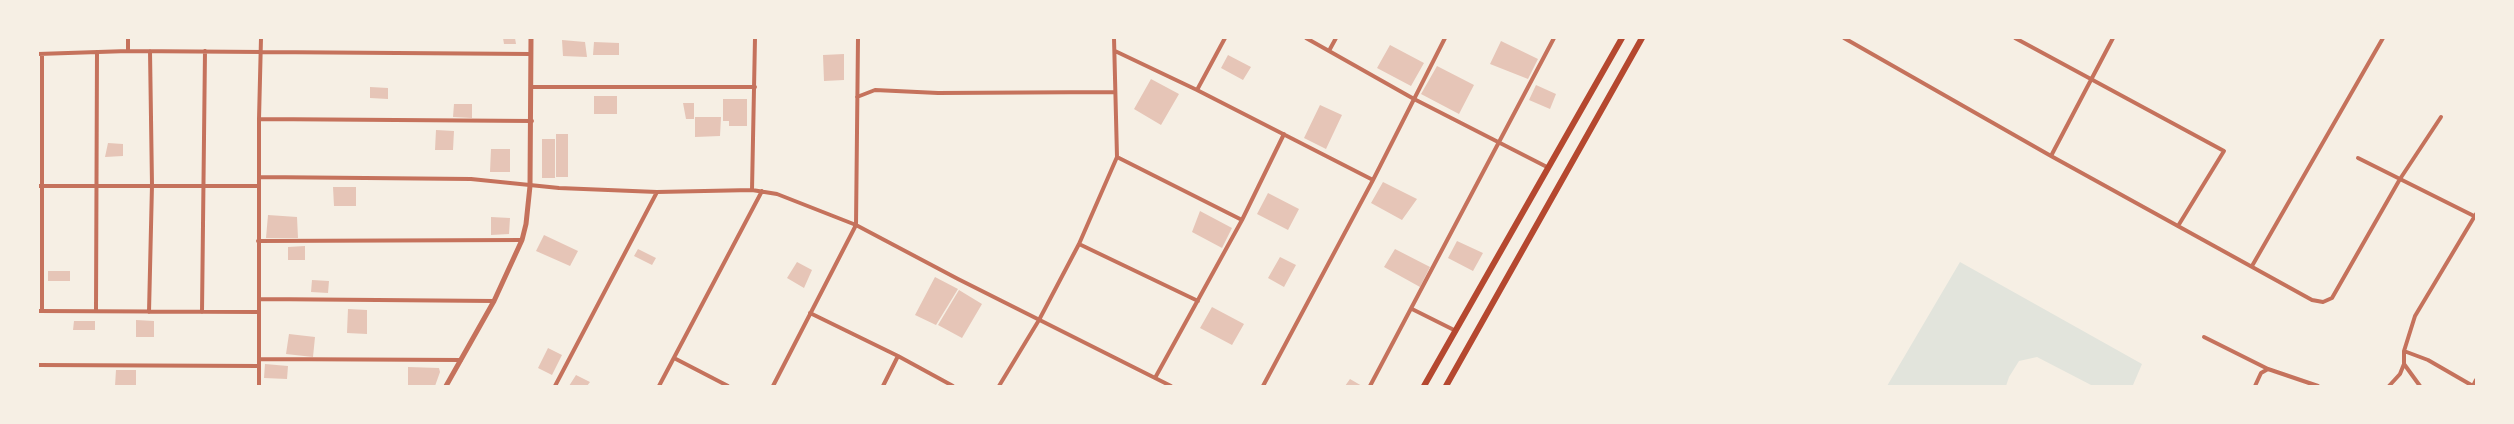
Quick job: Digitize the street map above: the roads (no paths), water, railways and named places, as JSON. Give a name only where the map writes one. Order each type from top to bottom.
[{"type":"main road","points":[[1424,386],[1622,38]]},
{"type":"main road","points":[[1446,386],[1642,38]]},
{"type":"street","points":[[128,38],[128,51]]},
{"type":"street","points":[[259,386],[260,299],[258,241],[261,38]]},
{"type":"street","points":[[446,386],[494,301],[522,240],[530,204],[531,38]]},
{"type":"street","points":[[752,190],[755,38]]},
{"type":"street","points":[[773,386],[856,225],[858,38]]},
{"type":"street","points":[[999,386],[1039,320],[1079,244],[1117,156],[1114,38]]},
{"type":"street","points":[[1197,90],[1225,38]]},
{"type":"street","points":[[1306,38],[1330,49],[1414,99],[1547,168]]},
{"type":"street","points":[[1330,49],[1336,38]]},
{"type":"street","points":[[1263,386],[1373,180],[1445,38]]},
{"type":"street","points":[[1370,386],[1554,38]]},
{"type":"street","points":[[1844,38],[2051,156],[2312,300],[2323,302],[2332,298],[2400,179],[2441,118]]},
{"type":"street","points":[[2015,38],[2224,151],[2178,226]]},
{"type":"street","points":[[2051,156],[2113,38]]},
{"type":"street","points":[[2252,266],[2382,38]]},
{"type":"street","points":[[149,312],[152,185],[150,51]]},
{"type":"street","points":[[202,312],[205,51]]},
{"type":"street","points":[[259,312],[40,311],[40,54],[205,51],[531,54]]},
{"type":"street","points":[[1115,51],[1197,90],[1373,180]]},
{"type":"street","points":[[96,311],[98,184],[97,52]]},
{"type":"street","points":[[532,87],[755,87]]},
{"type":"street","points":[[857,97],[875,90],[938,93],[1114,92]]},
{"type":"street","points":[[259,119],[532,121]]},
{"type":"street","points":[[1155,378],[1242,220],[1284,134]]},
{"type":"street","points":[[1117,156],[1242,220]]},
{"type":"street","points":[[2358,158],[2476,216],[2415,316],[2404,351],[2404,364],[2400,374],[2389,386]]},
{"type":"street","points":[[259,177],[470,179],[530,186],[657,192],[762,191],[795,200],[856,225],[1171,386]]},
{"type":"street","points":[[40,186],[98,184],[259,186]]},
{"type":"street","points":[[660,386],[762,191]]},
{"type":"street","points":[[555,386],[657,192]]},
{"type":"street","points":[[258,241],[522,240]]},
{"type":"street","points":[[1079,244],[1198,301]]},
{"type":"street","points":[[260,299],[494,301]]},
{"type":"street","points":[[1412,309],[1456,331]]},
{"type":"street","points":[[810,314],[898,356],[953,386]]},
{"type":"street","points":[[2204,337],[2268,369],[2318,386]]},
{"type":"street","points":[[2404,351],[2428,360],[2473,386],[2476,380]]},
{"type":"street","points":[[883,386],[898,356]]},
{"type":"street","points":[[674,358],[728,386]]},
{"type":"street","points":[[259,359],[461,360]]},
{"type":"street","points":[[2404,364],[2420,386]]},
{"type":"street","points":[[38,365],[259,366]]},
{"type":"street","points":[[2255,386],[2261,373],[2268,369]]}]
